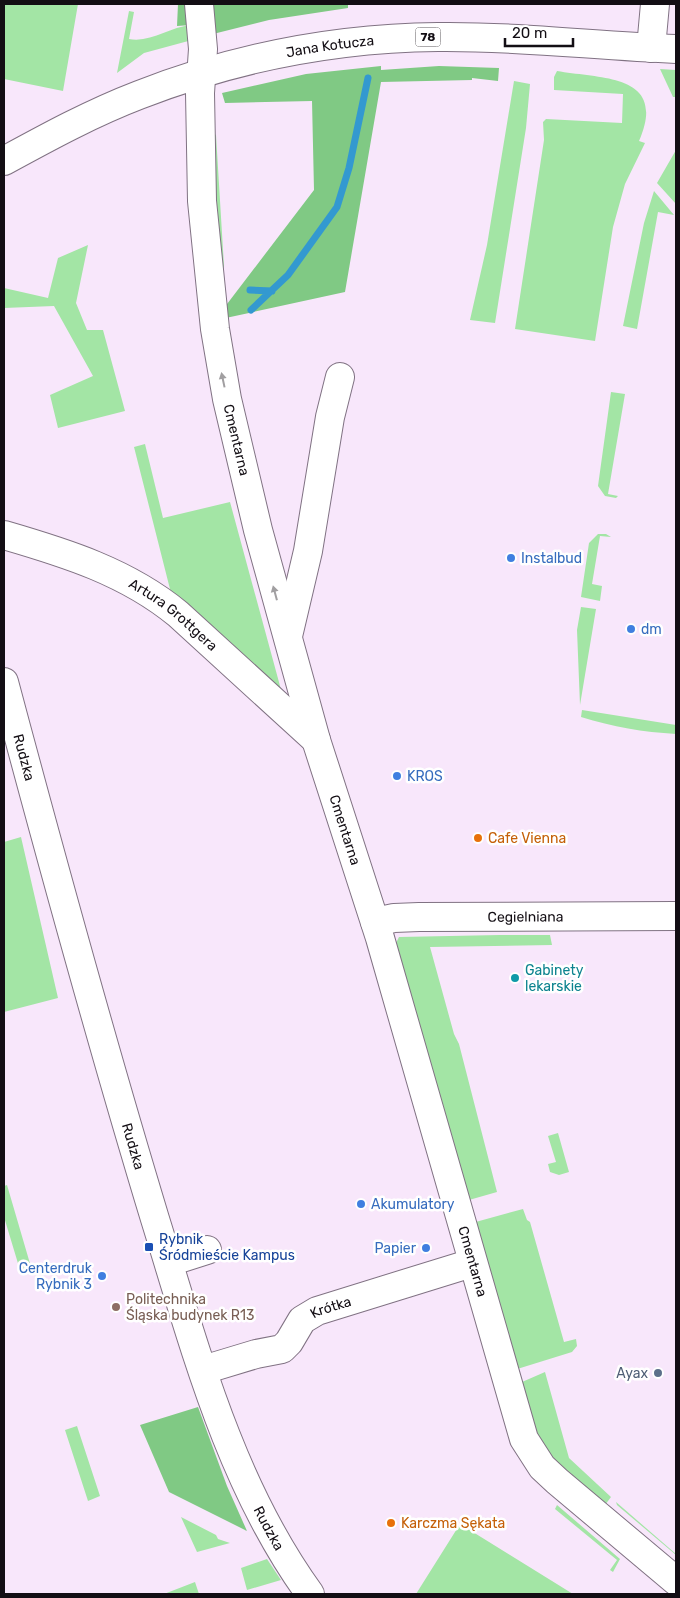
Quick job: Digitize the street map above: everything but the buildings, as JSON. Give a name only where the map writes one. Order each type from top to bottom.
[{"type":"street","name":"Cmentarna","points":[[199,4],[203,49],[200,100],[202,201],[211,300],[218,354],[227,399],[258,530],[316,740],[375,922],[524,1440],[532,1453],[557,1481],[676,1581]]},
{"type":"street","points":[[655,4],[664,49]]},
{"type":"street","name":"Jana Kotucza","points":[[4,161],[51,135],[108,108],[202,74],[289,52],[393,38],[493,38],[664,49]]},
{"type":"street","points":[[288,640],[308,551],[330,418],[340,376]]},
{"type":"street","name":"Artura Grottgera","points":[[4,535],[45,547],[129,579],[178,614],[290,719],[316,740]]},
{"type":"street","name":"Rudzka","points":[[4,682],[96,1022],[203,1370],[235,1458],[258,1511],[280,1550],[310,1594]]},
{"type":"street","name":"Cegielniana","points":[[375,922],[394,918],[419,917],[676,916]]},
{"type":"street","points":[[169,1262],[207,1250]]},
{"type":"street","name":"Krótka","points":[[203,1370],[256,1354],[282,1349],[289,1342],[302,1320],[317,1311],[472,1263]]},
{"type":"green space","points":[[4,4],[78,4],[63,91],[4,79]]},
{"type":"green space","points":[[178,4],[192,4],[191,25],[177,26]]},
{"type":"green space","points":[[208,4],[348,4],[348,8],[269,20],[209,35]]},
{"type":"green space","points":[[129,11],[134,12],[129,39],[145,39],[191,25],[192,40],[144,53],[117,73]]},
{"type":"green space","points":[[381,66],[381,70],[439,66],[499,68],[498,81],[472,78],[472,80],[381,82],[345,292],[221,319],[224,308],[314,190],[312,101],[225,103],[222,93],[306,74]]},
{"type":"green space","points":[[660,69],[676,70],[676,97],[673,97]]},
{"type":"green space","points":[[557,71],[611,79],[626,84],[638,92],[645,103],[646,119],[639,141],[645,143],[625,184],[613,227],[595,341],[515,329],[544,140],[543,122],[546,119],[622,123],[623,94],[554,90],[554,77]]},
{"type":"green space","points":[[514,81],[530,84],[526,128],[495,323],[470,320],[487,245]]},
{"type":"green space","points":[[210,131],[216,135],[224,266],[222,275]]},
{"type":"green space","points":[[676,150],[676,204],[657,183]]},
{"type":"green space","points":[[654,191],[674,215],[658,212],[637,329],[623,326],[644,223]]},
{"type":"green space","points":[[88,245],[76,303],[87,330],[103,330],[125,411],[58,428],[50,395],[93,376],[54,306],[4,308],[4,288],[48,298],[58,258]]},
{"type":"green space","points":[[611,392],[625,394],[608,494],[618,496],[616,498],[605,496],[598,486]]},
{"type":"green space","points":[[145,444],[163,518],[230,502],[286,708],[172,597],[134,447]]},
{"type":"green space","points":[[598,534],[606,534],[611,537],[600,536],[592,584],[602,586],[600,601],[581,597],[589,543]]},
{"type":"green space","points":[[581,607],[596,609],[580,705],[577,630]]},
{"type":"green space","points":[[582,710],[676,725],[676,734],[605,724],[581,717]]},
{"type":"green space","points":[[21,837],[58,998],[4,1012],[4,842]]},
{"type":"green space","points":[[554,926],[554,931],[403,932],[405,930]]},
{"type":"green space","points":[[550,935],[552,945],[430,947],[454,1034],[459,1044],[497,1192],[469,1200],[395,945],[399,937]]},
{"type":"green space","points":[[558,1133],[569,1172],[559,1175],[550,1172],[548,1164],[556,1162],[548,1136]]},
{"type":"green space","points":[[7,1185],[31,1267],[20,1270],[4,1217],[4,1186]]},
{"type":"green space","points":[[523,1209],[527,1220],[530,1222],[564,1342],[576,1339],[577,1346],[572,1352],[514,1370],[472,1223]]},
{"type":"green space","points":[[545,1372],[569,1458],[611,1497],[605,1505],[542,1450],[519,1390],[522,1382]]},
{"type":"green space","points":[[198,1407],[227,1486],[247,1531],[169,1492],[140,1425]]},
{"type":"green space","points":[[77,1426],[100,1496],[88,1501],[65,1430]]},
{"type":"green space","points":[[616,1502],[676,1554],[676,1555],[617,1505]]},
{"type":"green space","points":[[557,1505],[620,1559],[613,1572],[610,1570],[617,1560],[555,1509]]},
{"type":"green space","points":[[181,1517],[216,1535],[218,1539],[230,1543],[197,1552]]},
{"type":"green space","points":[[460,1524],[573,1594],[416,1594]]},
{"type":"green space","points":[[267,1559],[281,1580],[247,1590],[241,1568]]},
{"type":"green space","points":[[195,1582],[199,1594],[164,1594]]},
{"type":"waterway","points":[[251,310],[288,275],[337,207],[349,168],[368,78]]},
{"type":"waterway","points":[[250,290],[272,291]]},
{"type":"place","name":"Instalbud","points":[[511,558]]},
{"type":"place","name":"dm","points":[[631,629]]},
{"type":"place","name":"KROS","points":[[397,776]]},
{"type":"place","name":"Cafe Vienna","points":[[478,838]]},
{"type":"place","name":"Gabinety lekarskie","points":[[515,978]]},
{"type":"place","name":"Akumulatory","points":[[361,1204]]},
{"type":"place","name":"Rybnik Śródmieście Kampus","points":[[149,1247]]},
{"type":"place","name":"Papier","points":[[426,1248]]},
{"type":"place","name":"Centerdruk Rybnik 3","points":[[102,1276]]},
{"type":"place","name":"Politechnika Śląska budynek R13","points":[[116,1307]]},
{"type":"place","name":"Ayax","points":[[658,1373]]},
{"type":"place","name":"Karczma Sękata","points":[[391,1523]]}]
